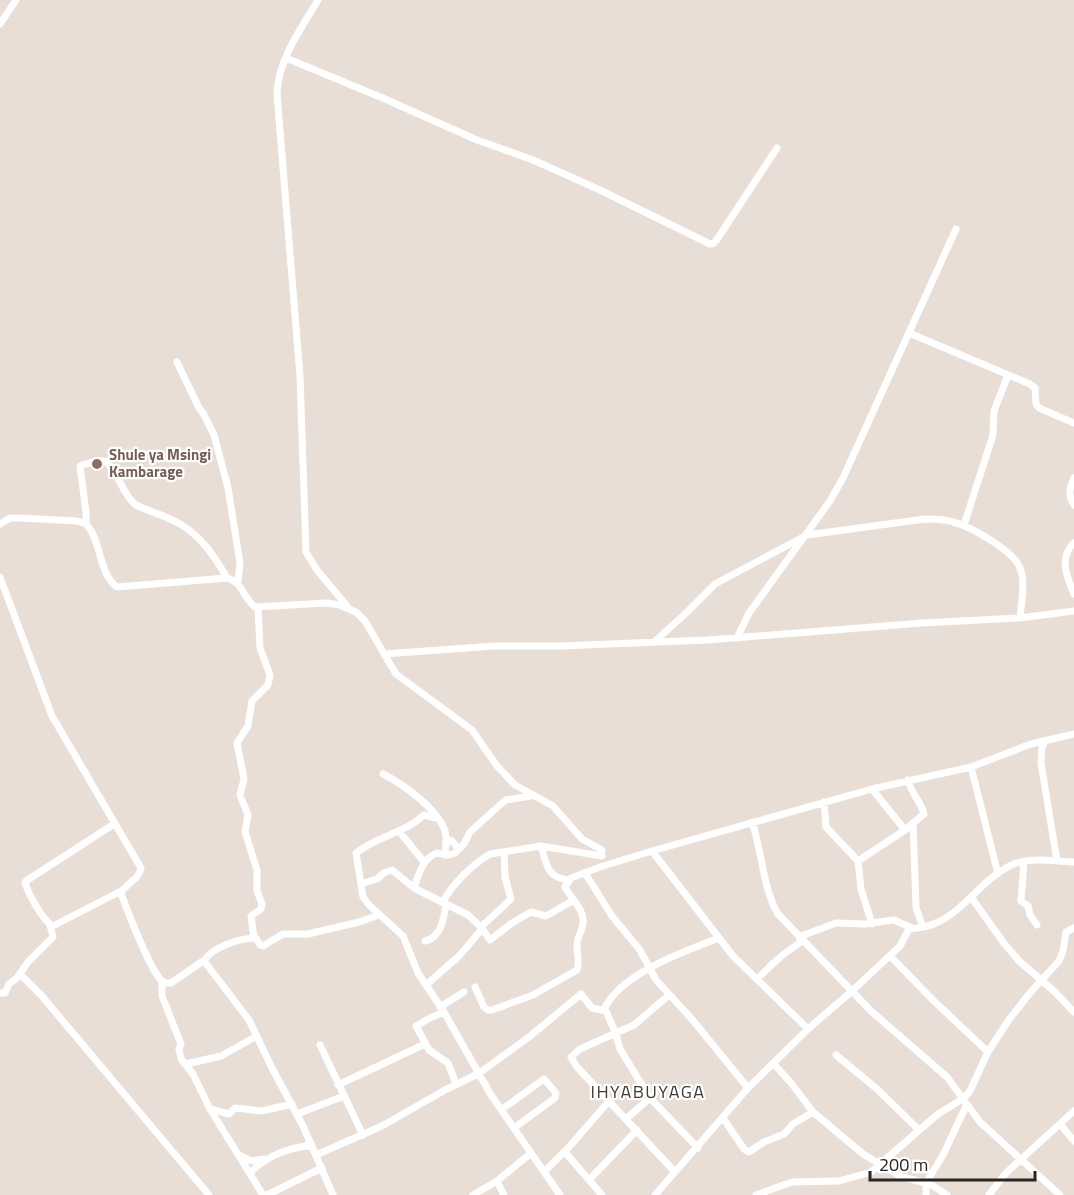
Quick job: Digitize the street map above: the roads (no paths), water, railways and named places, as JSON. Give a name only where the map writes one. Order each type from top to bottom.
[{"type":"street","points":[[0,24],[16,0]]},
{"type":"street","points":[[318,0],[286,58],[278,80],[277,94],[300,376],[306,552],[317,570],[349,609],[365,621],[396,674],[471,730],[511,781],[531,796],[553,806],[582,839],[602,853],[541,846],[490,854],[454,886],[445,903],[443,921],[436,935],[425,941]]},
{"type":"street","points":[[286,58],[477,140],[533,160],[710,244],[718,238],[777,148]]},
{"type":"street","points":[[737,638],[749,613],[807,535],[843,478],[956,229]]},
{"type":"street","points":[[909,333],[1035,388],[1036,404],[1039,408],[1074,423]]},
{"type":"street","points":[[177,362],[198,408],[214,435],[228,488],[240,563],[238,582],[248,601],[258,608],[319,603],[339,605],[349,609]]},
{"type":"street","points":[[964,525],[993,435],[994,411],[1008,375]]},
{"type":"street","points":[[86,524],[87,512],[80,466],[105,460],[130,500],[136,505],[185,527],[208,548],[227,578]]},
{"type":"street","points":[[1074,478],[1069,493],[1074,505]]},
{"type":"street","points":[[0,524],[10,518],[19,518],[77,521],[86,524],[94,536],[112,584],[117,587],[227,578],[238,582]]},
{"type":"street","points":[[654,642],[720,580],[807,535],[925,519],[940,519],[964,525],[1001,548],[1017,562],[1022,574],[1020,618]]},
{"type":"street","points":[[1074,543],[1068,549],[1065,557],[1065,567],[1074,594]]},
{"type":"street","points":[[0,576],[52,716],[141,868],[139,875],[122,891],[55,926],[50,925]]},
{"type":"street","points":[[258,608],[260,648],[270,675],[268,685],[252,701],[248,726],[237,744],[244,779],[240,795],[248,815],[246,840],[256,870],[257,891],[262,903],[261,909],[251,916],[254,938],[263,946],[283,934],[308,934],[379,915]]},
{"type":"street","points":[[384,654],[494,646],[560,646],[737,638],[922,623],[1020,618],[1074,611]]},
{"type":"street","points":[[541,846],[550,873],[568,880],[603,866],[752,822],[872,789],[971,767],[1045,741],[1074,734]]},
{"type":"street","points":[[1045,741],[1041,763],[1057,861]]},
{"type":"street","points":[[971,767],[998,874]]},
{"type":"street","points":[[383,774],[396,780],[421,799],[436,818],[446,835],[445,855]]},
{"type":"street","points":[[858,861],[905,830],[924,813],[908,780]]},
{"type":"street","points":[[872,789],[905,830]]},
{"type":"street","points":[[414,888],[424,862],[437,853],[452,855],[459,849],[470,832],[506,800],[531,796]]},
{"type":"street","points":[[824,802],[826,827],[858,861],[861,889],[872,924]]},
{"type":"street","points":[[436,818],[424,816],[413,825],[378,838],[356,853],[363,897],[403,936],[412,961],[478,1074],[560,1195]]},
{"type":"street","points":[[752,822],[771,900],[778,914],[851,992],[933,1063],[966,1101],[980,1122],[1060,1195]]},
{"type":"street","points":[[913,823],[916,908],[923,927]]},
{"type":"street","points":[[0,993],[4,994],[9,984],[28,962],[53,938],[50,925],[28,890],[26,880],[114,825]]},
{"type":"street","points":[[399,831],[424,862]]},
{"type":"street","points":[[446,842],[451,840],[459,849]]},
{"type":"street","points":[[652,851],[719,938],[807,1029]]},
{"type":"street","points":[[426,985],[459,956],[481,928],[511,899],[505,877],[504,852]]},
{"type":"street","points":[[1024,861],[1021,901],[1028,906],[1030,915],[1037,925]]},
{"type":"street","points":[[655,1195],[748,1088],[807,1029],[890,956],[902,944],[907,930],[937,923],[949,916],[998,874],[1015,864],[1024,861],[1074,862]]},
{"type":"street","points":[[361,884],[377,879],[391,870],[414,888],[468,915],[487,938],[492,940],[523,915],[534,912],[546,916],[574,900]]},
{"type":"street","points":[[585,873],[669,995],[691,1018],[748,1088]]},
{"type":"street","points":[[475,987],[484,1007],[492,1010],[533,995],[575,972],[579,965],[577,941],[583,924],[582,913],[565,887],[568,880]]},
{"type":"street","points":[[122,891],[121,894],[134,926],[162,981],[162,996],[180,1041],[181,1059],[193,1074],[210,1109],[265,1195],[322,1168]]},
{"type":"street","points":[[971,897],[1019,961],[1074,1012]]},
{"type":"street","points":[[757,979],[800,939],[828,924],[836,922],[872,924],[894,920],[912,928]]},
{"type":"street","points":[[927,1195],[926,1183],[943,1155],[988,1052],[1015,1011],[1060,959],[1066,932],[1074,928]]},
{"type":"street","points":[[162,981],[171,983],[204,961],[209,954],[224,946],[254,938]]},
{"type":"street","points":[[604,1009],[607,1002],[620,989],[649,968],[719,938]]},
{"type":"street","points":[[890,956],[988,1052]]},
{"type":"street","points":[[204,961],[237,1001],[257,1036],[312,1145],[333,1195]]},
{"type":"street","points":[[20,974],[41,994],[209,1195]]},
{"type":"street","points":[[456,1084],[445,1060],[431,1052],[416,1026],[442,1010],[464,992]]},
{"type":"street","points":[[316,1155],[363,1135],[478,1074],[529,1037],[579,994],[583,995],[592,1008],[604,1009],[607,1012],[620,1049],[650,1098],[698,1148]]},
{"type":"street","points":[[669,995],[645,1017],[616,1034],[580,1049],[571,1057],[577,1067],[675,1172]]},
{"type":"street","points":[[186,1064],[221,1056],[257,1036]]},
{"type":"street","points":[[339,1085],[425,1044]]},
{"type":"street","points":[[320,1045],[363,1135]]},
{"type":"street","points":[[837,1055],[920,1130]]},
{"type":"street","points":[[773,1063],[813,1112],[863,1155],[902,1177],[926,1183],[947,1195]]},
{"type":"street","points":[[501,1110],[545,1079],[556,1093],[555,1098],[514,1128]]},
{"type":"street","points":[[297,1114],[344,1096]]},
{"type":"street","points":[[627,1118],[650,1098]]},
{"type":"street","points":[[545,1171],[565,1152],[609,1101]]},
{"type":"street","points":[[756,1195],[792,1182],[851,1179],[871,1172],[948,1107],[966,1101]]},
{"type":"street","points":[[210,1109],[229,1114],[235,1108],[262,1111],[292,1104]]},
{"type":"street","points":[[988,1195],[1006,1173],[1074,1111]]},
{"type":"street","points":[[723,1118],[744,1149],[749,1152],[764,1142],[784,1134],[793,1124],[813,1112]]},
{"type":"street","points":[[1060,1124],[1074,1141]]},
{"type":"street","points":[[589,1180],[637,1130]]},
{"type":"street","points":[[239,1155],[251,1161],[266,1159],[289,1149],[312,1145]]},
{"type":"street","points":[[565,1152],[602,1195]]},
{"type":"street","points":[[473,1195],[497,1181],[531,1153]]},
{"type":"street","points":[[250,1173],[266,1159]]},
{"type":"street","points":[[497,1181],[504,1195]]},
{"type":"place","name":"Shule ya Msingi Kambarage","points":[[97,464]]},
{"type":"district","name":"IHYABUYAGA","points":[[648,1092]]}]
